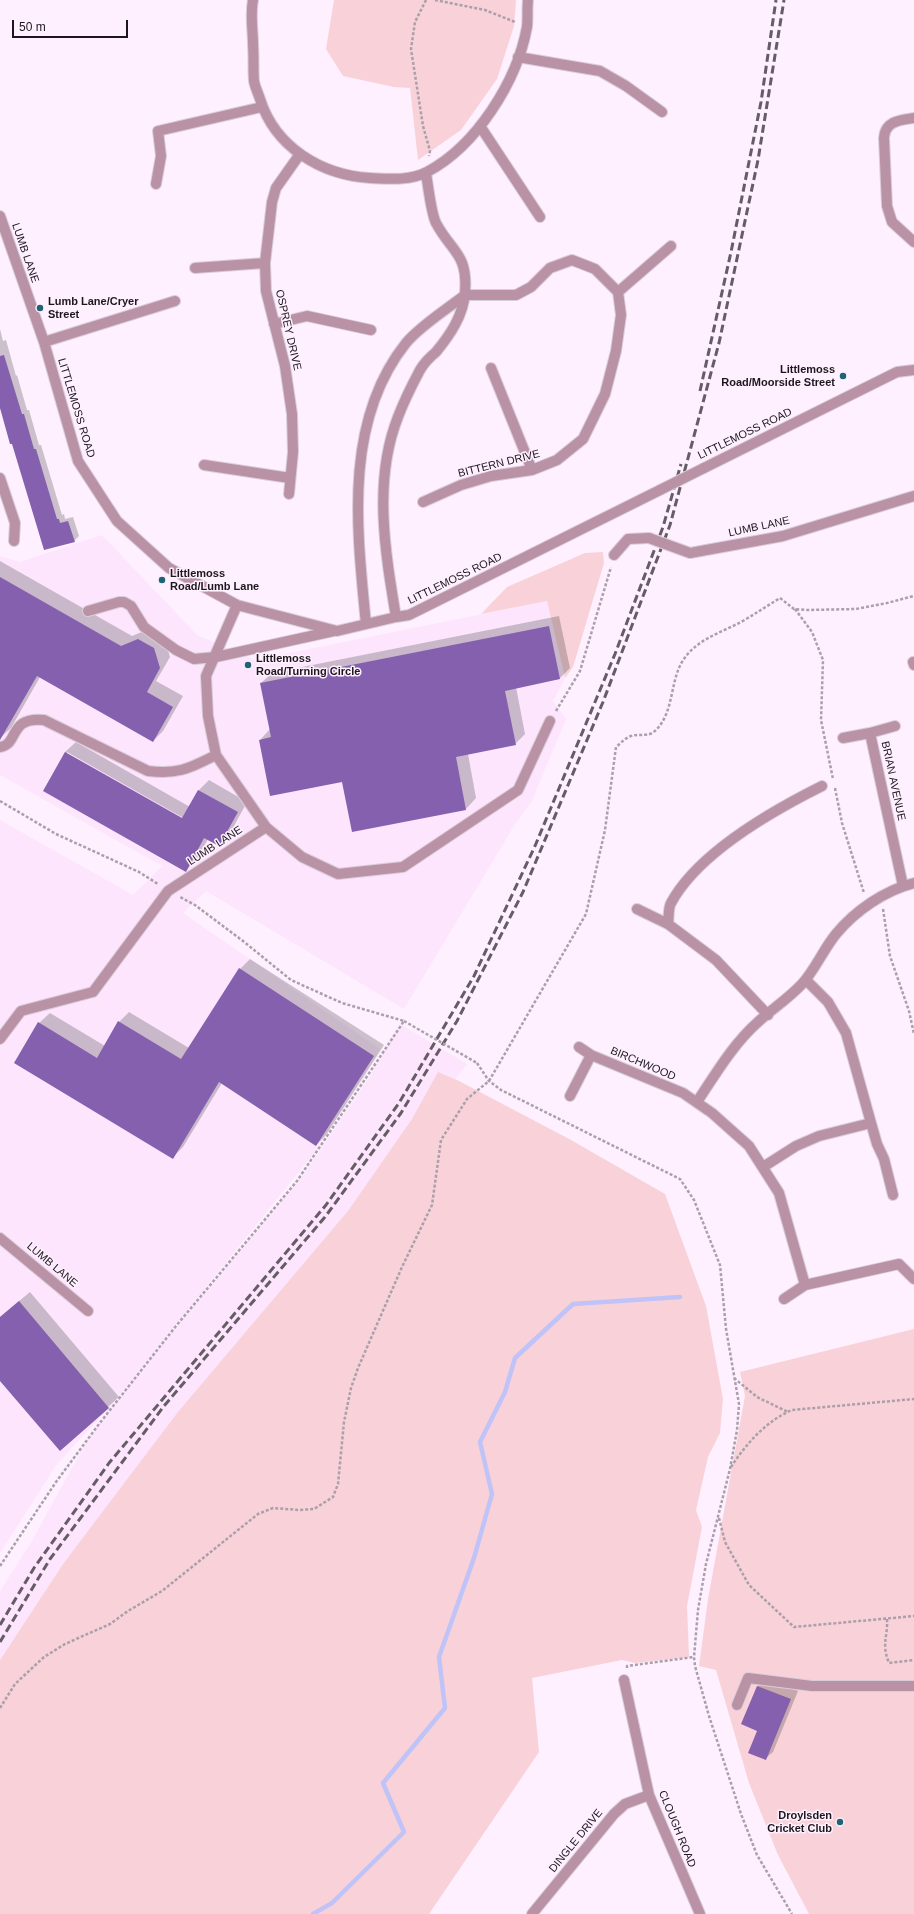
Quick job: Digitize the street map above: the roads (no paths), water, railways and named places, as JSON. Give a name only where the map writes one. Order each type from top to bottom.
[{"type":"street","points":[[253,0],[254,82],[262,107],[275,131],[300,154],[326,169],[362,177],[399,179],[426,173],[464,146],[480,126],[506,83],[518,57],[527,27],[528,0]]},
{"type":"street","points":[[518,57],[600,71],[626,86],[662,112]]},
{"type":"street","points":[[156,184],[161,156],[158,131],[262,107]]},
{"type":"street","points":[[914,118],[893,122],[886,128],[884,138],[887,206],[892,222],[914,242]]},
{"type":"street","points":[[480,126],[540,217]]},
{"type":"street","name":"OSPREY DRIVE","points":[[289,494],[293,452],[292,414],[285,366],[266,291],[265,263],[272,202],[276,188],[300,154]]},
{"type":"street","points":[[396,617],[387,564],[384,520],[384,479],[388,453],[398,417],[421,368],[454,328],[465,295],[466,277],[462,260],[435,223],[426,173]]},
{"type":"street","name":"LUMB LANE","points":[[0,217],[44,342]]},
{"type":"street","points":[[366,624],[359,551],[357,507],[360,461],[368,420],[383,379],[407,343],[465,295],[516,295],[531,287],[550,268],[572,260],[595,269],[618,292],[671,246]]},
{"type":"street","points":[[195,268],[265,263]]},
{"type":"street","name":"BITTERN DRIVE","points":[[423,502],[461,485],[491,476],[532,470],[557,460],[583,439],[605,394],[616,351],[621,315],[618,292]]},
{"type":"street","points":[[44,342],[175,301]]},
{"type":"street","points":[[274,324],[307,316],[327,319],[371,330]]},
{"type":"street","name":"LITTLEMOSS ROAD","points":[[44,342],[78,461],[117,521],[169,568],[237,605],[337,631],[396,617],[409,616],[897,372],[914,370]]},
{"type":"street","points":[[491,368],[532,470]]},
{"type":"street","points":[[204,465],[290,478]]},
{"type":"street","points":[[0,478],[15,523],[14,541]]},
{"type":"street","name":"LUMB LANE","points":[[614,555],[628,539],[649,538],[690,553],[783,536],[914,496]]},
{"type":"street","points":[[88,611],[119,602],[124,602],[130,606],[144,627],[176,650],[194,659],[216,657],[337,631]]},
{"type":"street","points":[[237,605],[216,657],[206,676],[206,698],[216,755],[266,827],[302,857],[338,874],[403,866],[518,790],[550,722]]},
{"type":"street","points":[[0,747],[8,743],[22,722],[32,719],[44,720],[148,772],[182,772],[216,755]]},
{"type":"street","points":[[870,733],[895,726]]},
{"type":"street","name":"BRIAN AVENUE","points":[[843,738],[870,733],[903,886]]},
{"type":"street","points":[[668,924],[670,904],[693,871],[737,836],[791,801],[822,786]]},
{"type":"street","name":"LUMB LANE","points":[[0,1039],[21,1011],[92,992],[168,891],[266,827]]},
{"type":"street","points":[[697,1102],[727,1057],[758,1022],[791,996],[806,980],[836,934],[851,918],[869,904],[903,886],[914,883]]},
{"type":"street","points":[[637,909],[668,924],[716,960],[768,1015]]},
{"type":"street","points":[[806,980],[828,1002],[846,1033],[877,1144],[884,1159],[893,1194]]},
{"type":"street","name":"BIRCHWOOD","points":[[579,1047],[591,1055],[682,1093],[712,1113],[749,1146],[779,1193],[805,1285]]},
{"type":"street","points":[[570,1096],[591,1055]]},
{"type":"street","points":[[763,1167],[796,1146],[819,1136],[871,1123]]},
{"type":"street","name":"LUMB LANE","points":[[0,1238],[88,1311]]},
{"type":"street","points":[[784,1299],[805,1285],[899,1264],[914,1279]]},
{"type":"street","points":[[737,1705],[748,1678],[812,1686],[914,1686]]},
{"type":"street","name":"CLOUGH ROAD","points":[[624,1680],[649,1795],[700,1914]]},
{"type":"street","name":"DINGLE DRIVE","points":[[532,1914],[614,1814],[625,1804],[649,1795]]},
{"type":"waterway","points":[[313,1914],[332,1903],[404,1832],[383,1783],[445,1708],[439,1657],[474,1558],[492,1494],[480,1442],[505,1392],[515,1358],[573,1304],[680,1297]]},
{"type":"railway","points":[[700,391],[731,252],[761,102],[776,0]]},
{"type":"railway","points":[[0,1642],[50,1559],[164,1406],[325,1217],[401,1113],[457,1021],[523,892],[603,702],[670,525],[719,343],[758,160],[784,0]]},
{"type":"railway","points":[[0,1625],[34,1568],[109,1463],[326,1205],[399,1103],[474,976],[535,846],[615,654],[663,527],[681,464]]},
{"type":"place","name":"Lumb Lane/Cryer Street","points":[[40,308]]},
{"type":"place","name":"Littlemoss Road/Moorside Street","points":[[843,376]]},
{"type":"place","name":"Littlemoss Road/Lumb Lane","points":[[162,580]]},
{"type":"place","name":"Littlemoss Road/Turning Circle","points":[[248,665]]},
{"type":"place","name":"Droylsden Cricket Club","points":[[840,1822]]}]
